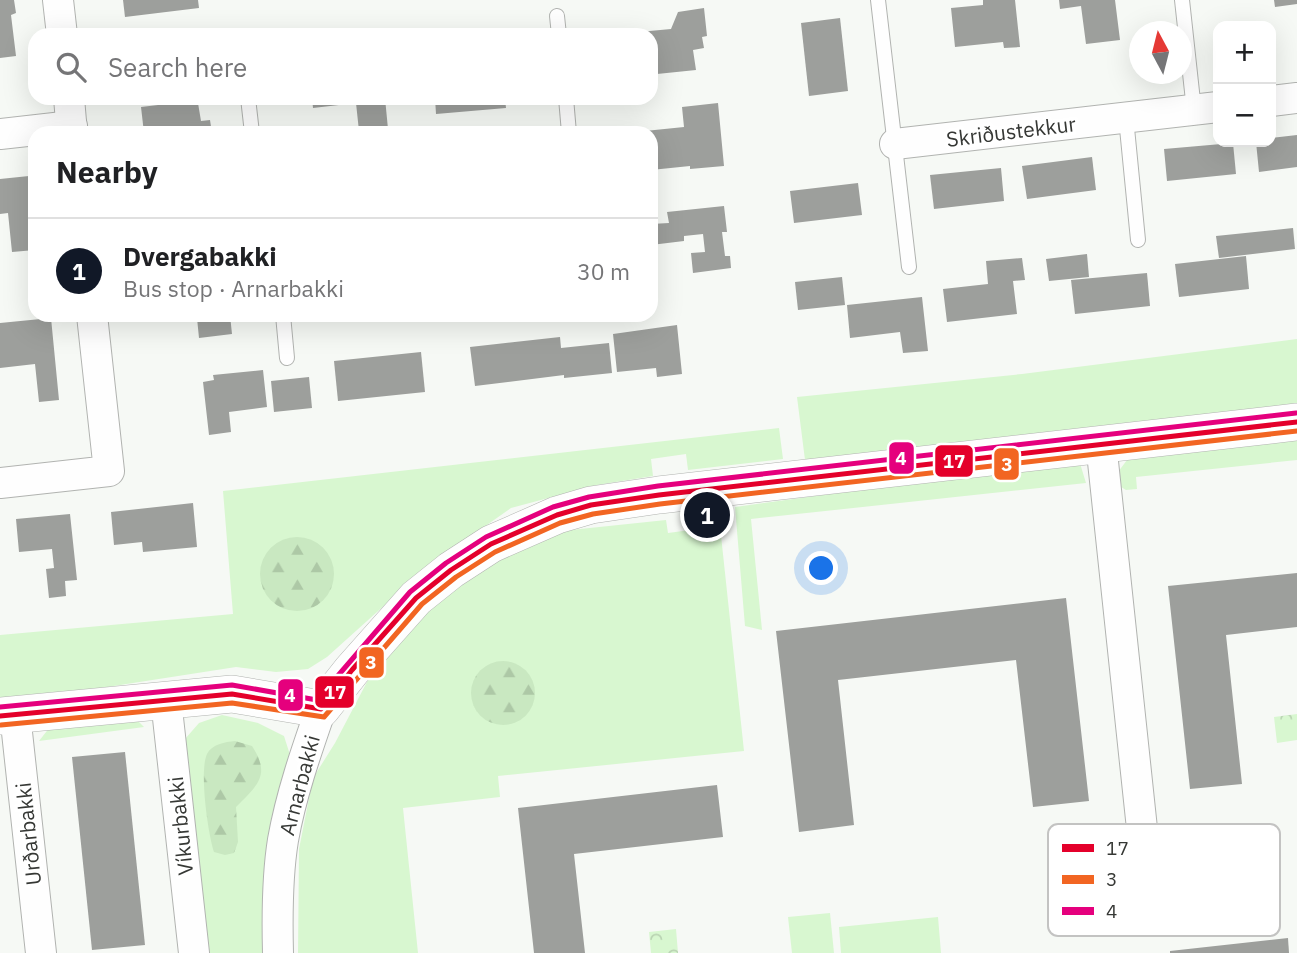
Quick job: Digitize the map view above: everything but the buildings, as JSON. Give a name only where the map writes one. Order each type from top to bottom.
[{"type":"street","points":[[58,0],[61,28]]},
{"type":"street","points":[[1276,100],[1297,98]]},
{"type":"street","name":"Skriðustekkur","points":[[895,144],[1206,108]]},
{"type":"street","points":[[38,126],[71,119]]},
{"type":"street","points":[[0,134],[28,128]]},
{"type":"street","points":[[0,482],[109,471],[93,322]]},
{"type":"street","name":"Arnarbakki","points":[[278,953],[277,902],[284,839],[297,778],[321,709],[416,598],[451,570],[491,544],[557,515],[625,499],[1297,422]]},
{"type":"street","points":[[1101,443],[1142,824]]},
{"type":"street","points":[[7,715],[239,695],[321,709]]},
{"type":"street","name":"Víkurbakki","points":[[166,700],[194,953]]},
{"type":"street","name":"Urðarbakki","points":[[7,715],[41,953]]},
{"type":"lane","points":[[878,0],[909,267]]},
{"type":"lane","name":"Skriðustekkur","points":[[1182,0],[1206,108]]},
{"type":"lane","points":[[557,16],[558,28]]},
{"type":"lane","points":[[249,105],[251,126]]},
{"type":"lane","points":[[567,105],[568,126]]},
{"type":"lane","points":[[1126,118],[1138,240]]},
{"type":"lane","points":[[284,322],[288,358]]},
{"type":"green space","points":[[1297,339],[1297,406],[805,460],[797,397],[1022,374]]},
{"type":"green space","points":[[779,428],[783,459],[688,470],[686,454],[651,459],[653,476],[597,485],[511,508],[427,567],[327,657],[308,669],[276,672],[236,667],[88,690],[0,700],[0,635],[233,614],[223,491]]},
{"type":"green space","points":[[1297,439],[1297,460],[1136,477],[1137,489],[1126,490],[1116,484],[1118,472],[1127,460]]},
{"type":"green space","points":[[1079,460],[1086,483],[751,519],[762,630],[745,626],[735,507]]},
{"type":"green space","points":[[666,520],[668,533],[720,526],[744,751],[498,776],[500,797],[403,808],[418,953],[298,953],[299,849],[313,778],[368,680],[429,608],[500,559],[561,531]]},
{"type":"green space","points":[[297,537],[311,540],[323,548],[331,560],[334,574],[331,588],[323,600],[311,608],[297,611],[283,608],[271,600],[263,588],[260,574],[263,560],[271,548],[283,540]]},
{"type":"green space","points":[[497,661],[509,661],[526,670],[533,681],[533,705],[526,716],[509,725],[497,725],[485,720],[476,711],[471,699],[471,687],[476,675],[485,666]]},
{"type":"green space","points":[[1297,714],[1297,740],[1277,743],[1274,717]]},
{"type":"green space","points":[[222,715],[258,723],[284,736],[291,758],[271,819],[263,880],[268,953],[209,953],[185,739],[199,723]]},
{"type":"green space","points":[[133,716],[144,727],[39,741],[50,727]]},
{"type":"green space","points":[[235,741],[252,746],[258,756],[261,772],[256,786],[236,807],[238,842],[234,853],[225,855],[214,852],[212,843],[205,803],[205,762],[212,748]]},
{"type":"green space","points":[[830,913],[834,953],[792,953],[788,917]]},
{"type":"green space","points":[[938,917],[941,953],[841,953],[839,927]]},
{"type":"green space","points":[[676,929],[678,953],[651,953],[649,932]]},
{"type":"transit line","name":"4","points":[[0,707],[232,685],[317,700],[410,592],[446,563],[486,537],[553,507],[589,497],[658,486],[1296,413]]},
{"type":"transit line","name":"17","points":[[0,716],[232,694],[321,709],[416,598],[451,570],[491,544],[557,515],[591,505],[1297,422]]},
{"type":"transit line","name":"3","points":[[1,725],[232,703],[324,717],[422,604],[456,577],[495,552],[560,523],[593,514],[1297,431]]},
{"type":"place","name":"Dvergabakki","points":[[707,515]]}]
